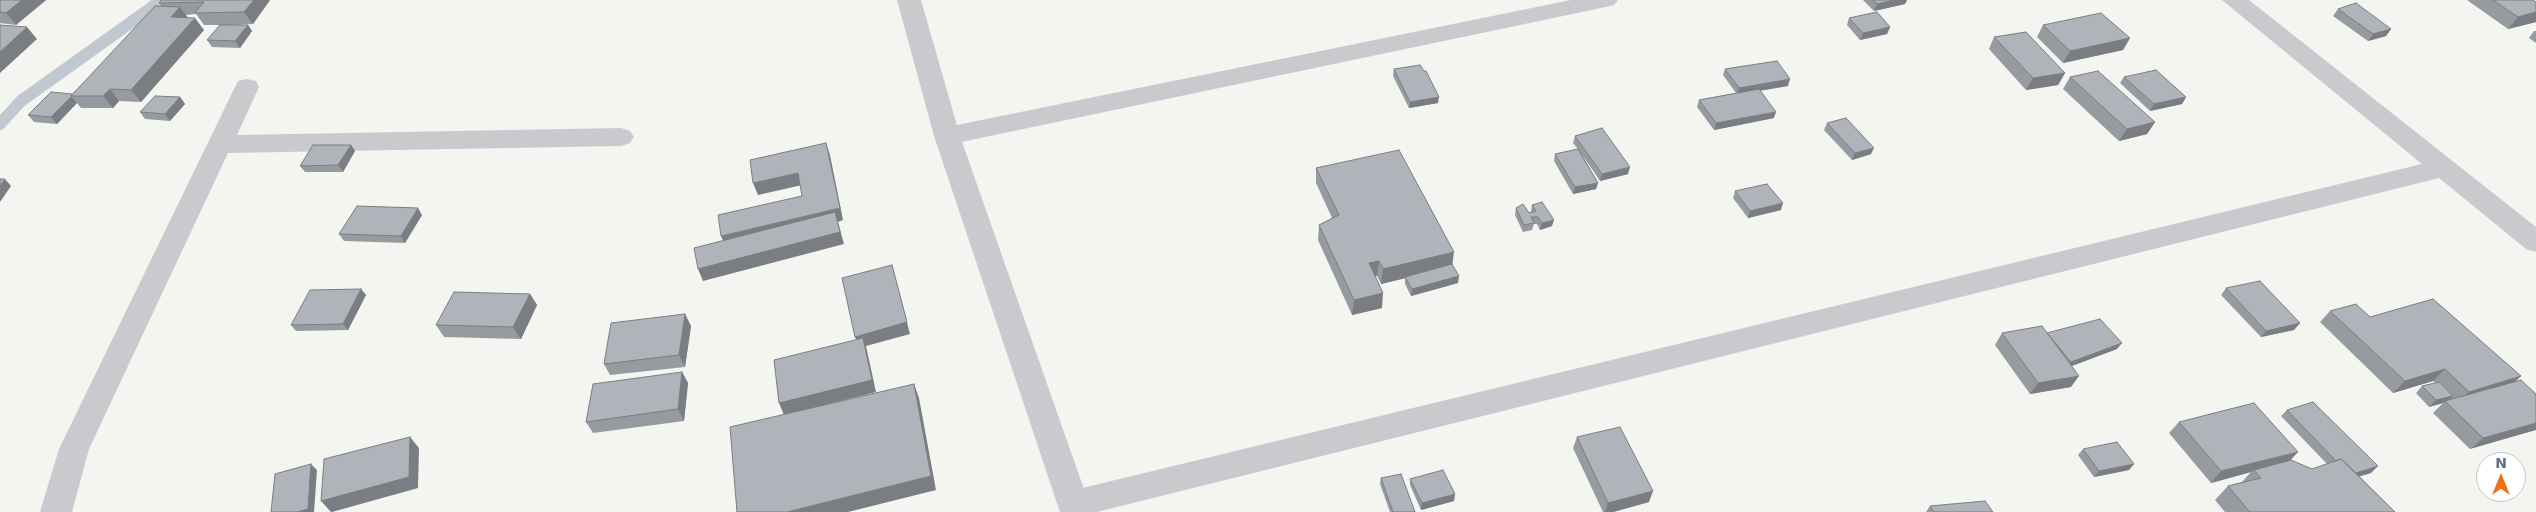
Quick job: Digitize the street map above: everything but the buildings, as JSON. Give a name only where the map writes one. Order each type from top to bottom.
[{"type":"street","points":[[909,0],[947,136],[1032,388],[1075,508],[2445,168]]},
{"type":"street","points":[[947,136],[1606,0]]},
{"type":"street","points":[[2234,0],[2536,242]]},
{"type":"street","points":[[56,512],[74,448],[247,87]]},
{"type":"street","points":[[220,144],[621,137]]},
{"type":"waterway","points":[[0,124],[21,101],[162,0]]}]
